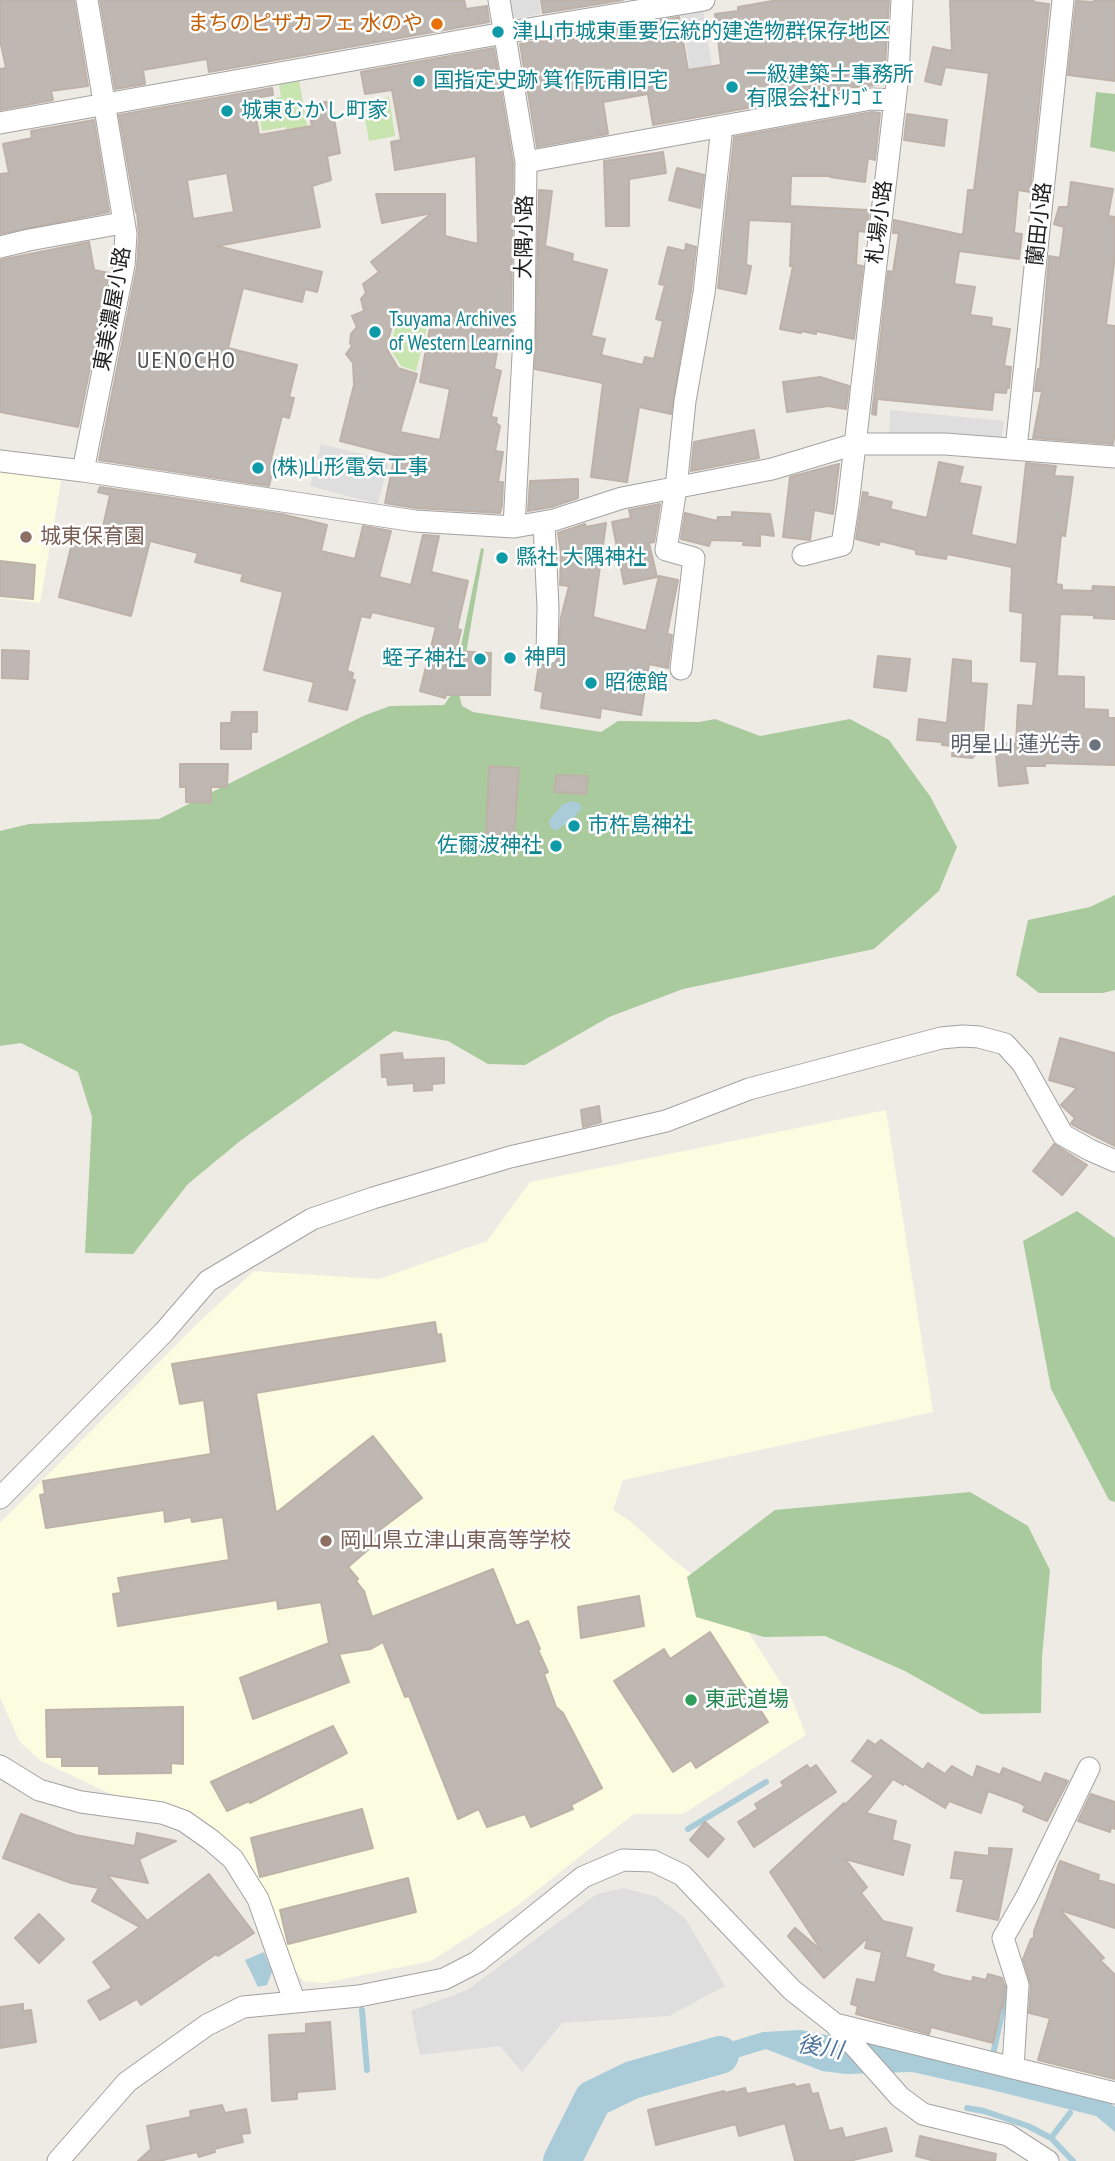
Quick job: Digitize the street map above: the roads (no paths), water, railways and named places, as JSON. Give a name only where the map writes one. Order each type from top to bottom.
[{"type":"street","name":"東美濃屋小路","points":[[83,471],[124,265],[126,234],[122,223],[87,0]]},
{"type":"street","name":"大隅小路","points":[[499,0],[526,162],[524,336],[514,527]]},
{"type":"street","points":[[0,123],[704,0]]},
{"type":"street","name":"札場小路","points":[[803,555],[842,544],[895,100],[902,0]]},
{"type":"street","name":"蘭田小路","points":[[1016,449],[1063,0]]},
{"type":"street","points":[[526,162],[871,99],[895,100]]},
{"type":"street","points":[[681,669],[694,558],[666,550],[685,401],[704,293],[722,126]]},
{"type":"street","points":[[0,247],[122,223]]},
{"type":"street","points":[[0,461],[415,521],[514,527],[544,522],[622,498],[772,469],[855,444],[945,444],[1115,457]]},
{"type":"street","points":[[544,522],[547,654]]},
{"type":"street","points":[[0,1498],[164,1332],[208,1281],[312,1219],[373,1198],[510,1157],[666,1121],[749,1089],[941,1038],[963,1036],[1005,1044],[1023,1065],[1063,1135],[1115,1161]]},
{"type":"street","points":[[0,1766],[39,1790],[81,1802],[162,1813],[184,1821],[211,1840],[233,1858],[258,1899],[294,2000]]},
{"type":"street","points":[[1013,2068],[1018,1985],[1003,1938],[1027,1896],[1089,1768]]},
{"type":"street","points":[[58,2161],[127,2082],[207,2025],[243,2007],[294,2000],[359,1996],[444,1979],[477,1962],[583,1877],[623,1860],[653,1861],[682,1875],[792,1990],[835,2024],[900,2097],[923,2114],[1008,2135],[1048,2161]]},
{"type":"street","points":[[835,2024],[1115,2093]]},
{"type":"water","points":[[572,801],[579,803],[582,808],[572,820],[555,831],[549,820],[562,805]]},
{"type":"water","points":[[264,1952],[272,1972],[267,1985],[258,1987],[245,1960]]},
{"type":"water","points":[[801,2030],[1103,2097],[1115,2107],[1115,2132],[1096,2116],[988,2089],[912,2072],[846,2074],[822,2071],[766,2049],[671,2078],[667,2061],[763,2032]]},
{"type":"waterway","points":[[688,1829],[766,1782]]},
{"type":"waterway","points":[[993,2054],[1008,1986]]},
{"type":"waterway","points":[[362,2010],[367,2070]]},
{"type":"waterway","name":"後川","points":[[562,2161],[593,2099],[632,2080],[720,2055]]},
{"type":"waterway","points":[[967,2108],[1028,2126],[1051,2138],[1073,2161]]},
{"type":"waterway","points":[[1051,2138],[1070,2113]]},
{"type":"place","name":"まちのピザカフェ 水のや","points":[[437,24]]},
{"type":"place","name":"津山市城東重要伝統的建造物群保存地区","points":[[498,32]]},
{"type":"place","name":"国指定史跡 箕作阮甫旧宅","points":[[419,81]]},
{"type":"place","name":"一級建築士事務所 有限会社ﾄﾘｺﾞｴ","points":[[732,87]]},
{"type":"place","name":"城東むかし町家","points":[[227,111]]},
{"type":"place","name":"Tsuyama Archives of Western Learning","points":[[375,332]]},
{"type":"place","name":"(株)山形電気工事","points":[[258,468]]},
{"type":"place","name":"城東保育園","points":[[26,537]]},
{"type":"place","name":"縣社 大隅神社","points":[[502,558]]},
{"type":"place","name":"神門","points":[[510,658]]},
{"type":"place","name":"蛭子神社","points":[[480,659]]},
{"type":"place","name":"昭徳館","points":[[591,683]]},
{"type":"place","name":"明星山 蓮光寺","points":[[1095,745]]},
{"type":"place","name":"市杵島神社","points":[[574,826]]},
{"type":"place","name":"佐爾波神社","points":[[556,846]]},
{"type":"place","name":"岡山県立津山東高等学校","points":[[326,1541]]},
{"type":"place","name":"東武道場","points":[[691,1700]]},
{"type":"district","name":"UENOCHO","points":[[187,361]]}]
